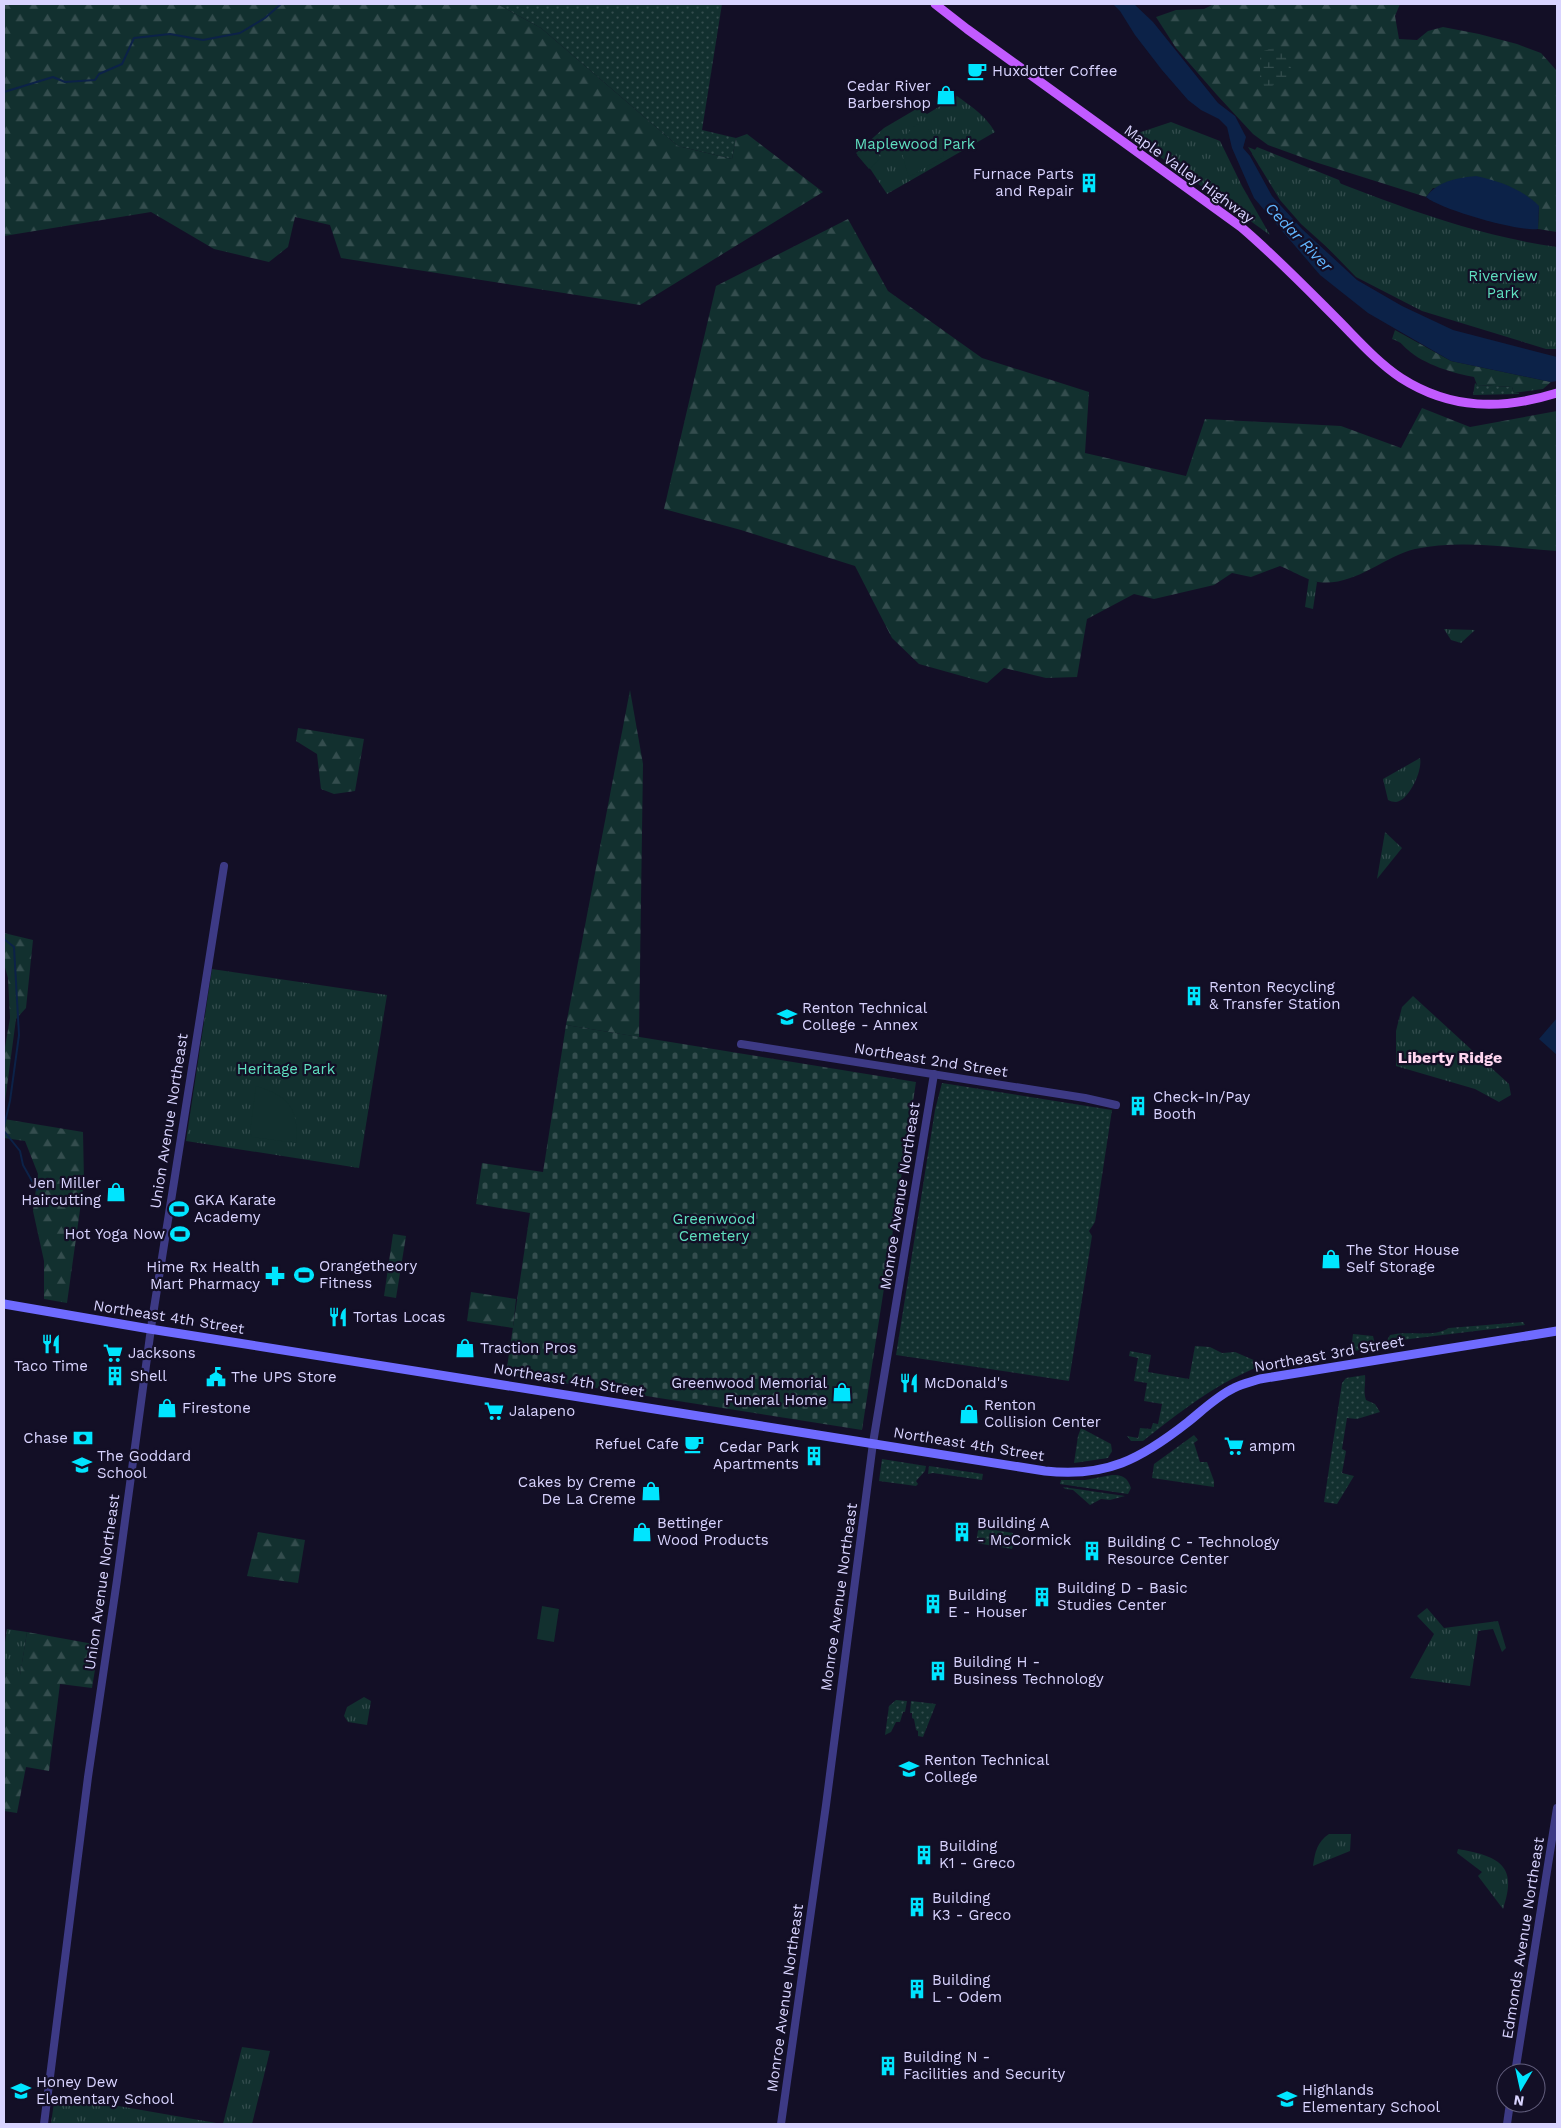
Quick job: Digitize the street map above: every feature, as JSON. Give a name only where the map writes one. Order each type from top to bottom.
[{"type":"main road","name":"Maple Valley Highway","points":[[935,4],[1240,227],[1272,254],[1373,355],[1401,378],[1429,392],[1470,404],[1513,404],[1557,392]]},
{"type":"main road","name":"Northeast 4th Street","points":[[4,1304],[150,1329],[1061,1473],[1099,1471],[1129,1461]]},
{"type":"main road","name":"Northeast 3rd Street","points":[[1129,1461],[1155,1448],[1216,1399],[1234,1388],[1260,1379],[1368,1360],[1489,1343],[1557,1331]]},
{"type":"street","name":"Union Avenue Northeast","points":[[44,2124],[88,1777],[150,1329],[224,866]]},
{"type":"street","name":"Northeast 2nd Street","points":[[741,1044],[1090,1099],[1116,1105]]},
{"type":"street","name":"Monroe Avenue Northeast","points":[[781,2124],[874,1443],[934,1074]]},
{"type":"street","name":"Edmonds Avenue Northeast","points":[[1517,2063],[1557,1808]]},
{"type":"green space","points":[[4,4],[497,4],[541,28],[678,146],[732,159],[736,138],[747,134],[823,192],[640,305],[341,258],[330,225],[295,217],[288,247],[269,262],[214,249],[151,212],[4,236]]},
{"type":"green space","points":[[497,4],[722,4],[702,130],[736,138],[732,159],[678,146],[541,28]]},
{"type":"green space","points":[[1214,4],[1400,4],[1395,16],[1399,39],[1417,40],[1428,31],[1443,27],[1517,44],[1541,53],[1557,71],[1557,232],[1538,229],[1539,206],[1433,188],[1426,197],[1268,145],[1253,134],[1217,95],[1176,48],[1156,17],[1176,10],[1204,9]]},
{"type":"green space","points":[[1280,46],[1292,70],[1284,80],[1266,89],[1260,80],[1260,52]]},
{"type":"green space","name":"Maplewood Park","points":[[957,96],[983,116],[995,132],[887,194],[871,170],[856,153],[884,128],[918,108],[927,114]]},
{"type":"green space","points":[[923,121],[944,154],[943,157],[909,177],[904,160],[903,145],[909,132]]},
{"type":"green space","points":[[1171,122],[1220,141],[1242,186],[1270,235],[1139,142],[1138,135],[1141,132]]},
{"type":"green space","points":[[870,144],[881,158],[869,169],[857,155]]},
{"type":"green space","name":"Riverview Park","points":[[1248,147],[1362,192],[1439,219],[1478,231],[1557,247],[1557,349],[1546,349],[1422,311],[1356,277],[1283,202]]},
{"type":"green space","points":[[1257,147],[1339,180],[1344,192],[1359,276],[1301,224],[1280,200],[1252,154]]},
{"type":"green space","points":[[848,219],[888,291],[982,358],[1089,392],[1085,453],[1186,476],[1205,419],[1341,426],[1401,448],[1422,408],[1470,427],[1557,411],[1557,551],[1468,544],[1432,546],[1403,553],[1344,580],[1318,582],[1280,566],[1251,577],[1232,573],[1214,585],[1154,599],[1134,594],[1087,619],[1077,677],[1046,678],[1004,668],[987,683],[919,664],[892,638],[855,566],[741,530],[664,509],[716,286]]},
{"type":"green space","points":[[1395,330],[1451,361],[1551,382],[1543,389],[1514,393],[1512,387],[1477,385],[1474,377],[1440,368],[1414,355],[1400,342],[1392,339]]},
{"type":"green space","points":[[1475,383],[1477,385],[1512,387],[1514,393],[1519,394],[1473,395]]},
{"type":"green space","points":[[1309,578],[1317,582],[1313,609],[1305,607]]},
{"type":"green space","points":[[1444,629],[1475,630],[1461,643],[1451,640]]},
{"type":"green space","points":[[630,690],[643,764],[639,1037],[566,1025]]},
{"type":"green space","points":[[298,728],[364,739],[355,791],[334,794],[321,789],[317,754],[296,741]]},
{"type":"green space","points":[[1420,758],[1417,777],[1410,791],[1401,800],[1396,802],[1388,800],[1383,779]]},
{"type":"green space","points":[[1385,832],[1402,848],[1377,879]]},
{"type":"green space","points":[[4,933],[33,940],[26,1008],[16,1019],[4,1109],[4,1053],[10,1018],[8,978],[4,964]]},
{"type":"green space","name":"Heritage Park","points":[[212,969],[387,995],[359,1168],[186,1141]]},
{"type":"green space","points":[[1413,996],[1509,1084],[1511,1095],[1499,1102],[1475,1089],[1396,1066],[1396,1031],[1402,1007]]},
{"type":"green space","name":"Greenwood Cemetery","points":[[566,1025],[916,1082],[862,1430],[506,1374],[530,1213],[476,1204],[482,1163],[543,1172]]},
{"type":"green space","points":[[942,1083],[1112,1110],[1095,1222],[1089,1231],[1092,1236],[1069,1381],[896,1355],[935,1110]]},
{"type":"green space","points":[[256,1086],[276,1094],[289,1105],[296,1121],[296,1143],[252,1137],[250,1132]]},
{"type":"green space","points":[[4,1119],[83,1132],[84,1181],[67,1303],[44,1299],[44,1261],[33,1211],[38,1174],[25,1141],[4,1138]]},
{"type":"green space","points":[[393,1234],[406,1236],[396,1298],[384,1296]]},
{"type":"green space","points":[[471,1292],[516,1299],[513,1328],[467,1321]]},
{"type":"green space","points":[[1523,1322],[1525,1325],[1393,1341],[1393,1348],[1351,1351],[1353,1334],[1373,1336],[1375,1344],[1386,1342],[1390,1335],[1435,1333],[1449,1328]]},
{"type":"green space","points":[[1195,1346],[1210,1347],[1222,1353],[1235,1352],[1256,1361],[1255,1368],[1210,1392],[1143,1441],[1131,1441],[1127,1436],[1138,1438],[1140,1428],[1151,1429],[1153,1423],[1158,1424],[1162,1404],[1144,1401],[1147,1383],[1134,1381],[1138,1358],[1129,1356],[1130,1351],[1151,1355],[1148,1372],[1189,1379]]},
{"type":"green space","points":[[1365,1375],[1366,1400],[1375,1404],[1380,1412],[1357,1419],[1347,1418],[1342,1449],[1346,1451],[1342,1473],[1354,1476],[1337,1504],[1324,1502],[1342,1383],[1346,1378]]},
{"type":"green space","points":[[1081,1428],[1111,1444],[1112,1451],[1108,1458],[1074,1463]]},
{"type":"green space","points":[[1194,1435],[1198,1440],[1194,1443],[1200,1462],[1207,1462],[1214,1481],[1214,1487],[1152,1478],[1154,1464]]},
{"type":"green space","points":[[882,1459],[926,1466],[925,1471],[916,1481],[918,1484],[916,1486],[879,1481]]},
{"type":"green space","points":[[929,1466],[983,1474],[982,1480],[933,1473],[928,1474]]},
{"type":"green space","points":[[1112,1475],[1122,1476],[1128,1481],[1131,1488],[1128,1494],[1060,1484],[1061,1480],[1085,1480]]},
{"type":"green space","points":[[1063,1487],[1125,1496],[1110,1500],[1101,1499],[1090,1505],[1073,1490]]},
{"type":"green space","points":[[980,1518],[982,1518],[982,1524],[994,1523],[995,1530],[1013,1533],[1013,1544],[1009,1544],[1013,1546],[1012,1549],[976,1543]]},
{"type":"green space","points":[[258,1532],[305,1540],[298,1583],[247,1576]]},
{"type":"green space","points":[[542,1606],[559,1609],[554,1642],[537,1639]]},
{"type":"green space","points":[[1427,1608],[1444,1628],[1498,1621],[1506,1648],[1502,1652],[1493,1629],[1478,1631],[1470,1686],[1410,1678],[1434,1634],[1417,1616]]},
{"type":"green space","points":[[7,1629],[27,1632],[20,1676],[4,1673],[4,1649]]},
{"type":"green space","points":[[27,1632],[99,1645],[92,1688],[60,1684],[49,1771],[26,1767],[17,1813],[4,1811],[4,1673],[20,1675]]},
{"type":"green space","points":[[364,1697],[371,1701],[367,1725],[348,1722],[344,1716],[347,1707]]},
{"type":"green space","points":[[896,1700],[907,1701],[905,1712],[903,1712],[900,1722],[896,1722],[891,1732],[885,1735],[889,1706]]},
{"type":"green space","points":[[911,1701],[936,1704],[923,1737],[918,1736],[912,1713],[910,1713]]},
{"type":"green space","points":[[1329,1834],[1351,1834],[1350,1851],[1313,1866],[1317,1848]]},
{"type":"green space","points":[[1458,1849],[1484,1855],[1494,1859],[1501,1865],[1506,1872],[1508,1882],[1503,1909],[1478,1876],[1482,1872],[1457,1853]]},
{"type":"green space","points":[[242,2047],[270,2051],[252,2124],[223,2124]]},
{"type":"green space","points":[[55,2095],[222,2124],[51,2124]]},
{"type":"water","name":"Cedar River","points":[[1113,4],[1134,4],[1153,22],[1218,103],[1235,116],[1246,137],[1243,148],[1250,156],[1272,196],[1302,229],[1357,280],[1402,306],[1453,330],[1557,357],[1557,381],[1551,382],[1451,361],[1368,313],[1320,275],[1254,198],[1232,148],[1227,127],[1219,119],[1201,110],[1188,100],[1162,70]]},
{"type":"water","points":[[1476,176],[1510,186],[1532,200],[1539,206],[1538,229],[1498,224],[1463,214],[1426,197],[1442,184],[1455,179]]},
{"type":"water","points":[[1557,1018],[1557,1055],[1539,1039]]},
{"type":"waterway","points":[[4,92],[53,77],[65,82],[95,80],[99,74],[122,64],[134,38],[170,34],[203,40],[240,33],[265,18],[281,4]]},
{"type":"waterway","points":[[4,939],[14,947],[19,1035],[10,1101],[4,1126]]},
{"type":"waterway","points":[[4,1131],[20,1151],[23,1165],[37,1190]]},
{"type":"place","name":"Huxdotter Coffee","points":[[977,71]]},
{"type":"place","name":"Cedar River Barbershop","points":[[946,95]]},
{"type":"place","name":"Furnace Parts and Repair","points":[[1089,183]]},
{"type":"place","name":"Renton Recycling & Transfer Station","points":[[1194,996]]},
{"type":"place","name":"Renton Technical College - Annex","points":[[787,1017]]},
{"type":"place","name":"Check-In/Pay Booth","points":[[1138,1106]]},
{"type":"place","name":"Jen Miller Haircutting","points":[[116,1192]]},
{"type":"place","name":"GKA Karate Academy","points":[[179,1209]]},
{"type":"place","name":"Hot Yoga Now","points":[[180,1234]]},
{"type":"place","name":"The Stor House Self Storage","points":[[1331,1259]]},
{"type":"place","name":"Orangetheory Fitness","points":[[304,1275]]},
{"type":"place","name":"Hime Rx Health Mart Pharmacy","points":[[275,1276]]},
{"type":"place","name":"Tortas Locas","points":[[338,1317]]},
{"type":"place","name":"Taco Time","points":[[51,1344]]},
{"type":"place","name":"Traction Pros","points":[[465,1348]]},
{"type":"place","name":"Jacksons","points":[[113,1353]]},
{"type":"place","name":"Shell","points":[[115,1376]]},
{"type":"place","name":"The UPS Store","points":[[216,1377]]},
{"type":"place","name":"McDonald's","points":[[909,1383]]},
{"type":"place","name":"Greenwood Memorial Funeral Home","points":[[842,1392]]},
{"type":"place","name":"Firestone","points":[[167,1408]]},
{"type":"place","name":"Jalapeno","points":[[494,1411]]},
{"type":"place","name":"Renton Collision Center","points":[[969,1414]]},
{"type":"place","name":"Chase","points":[[83,1438]]},
{"type":"place","name":"Refuel Cafe","points":[[694,1444]]},
{"type":"place","name":"ampm","points":[[1234,1446]]},
{"type":"place","name":"Cedar Park Apartments","points":[[814,1456]]},
{"type":"place","name":"The Goddard School","points":[[82,1465]]},
{"type":"place","name":"Cakes by Creme De La Creme","points":[[651,1491]]},
{"type":"place","name":"Bettinger Wood Products","points":[[642,1532]]},
{"type":"place","name":"Building A - McCormick","points":[[962,1532]]},
{"type":"place","name":"Building C - Technology Resource Center","points":[[1092,1551]]},
{"type":"place","name":"Building D - Basic Studies Center","points":[[1042,1597]]},
{"type":"place","name":"Building E - Houser","points":[[933,1604]]},
{"type":"place","name":"Building H - Business Technology","points":[[938,1671]]},
{"type":"place","name":"Renton Technical College","points":[[909,1769]]},
{"type":"place","name":"Building K1 - Greco","points":[[924,1855]]},
{"type":"place","name":"Building K3 - Greco","points":[[917,1907]]},
{"type":"place","name":"Building L - Odem","points":[[917,1989]]},
{"type":"place","name":"Building N - Facilities and Security","points":[[888,2066]]},
{"type":"place","name":"Honey Dew Elementary School","points":[[21,2091]]},
{"type":"place","name":"Highlands Elementary School","points":[[1287,2099]]},
{"type":"district","name":"Liberty Ridge","points":[[1450,1057]]}]
